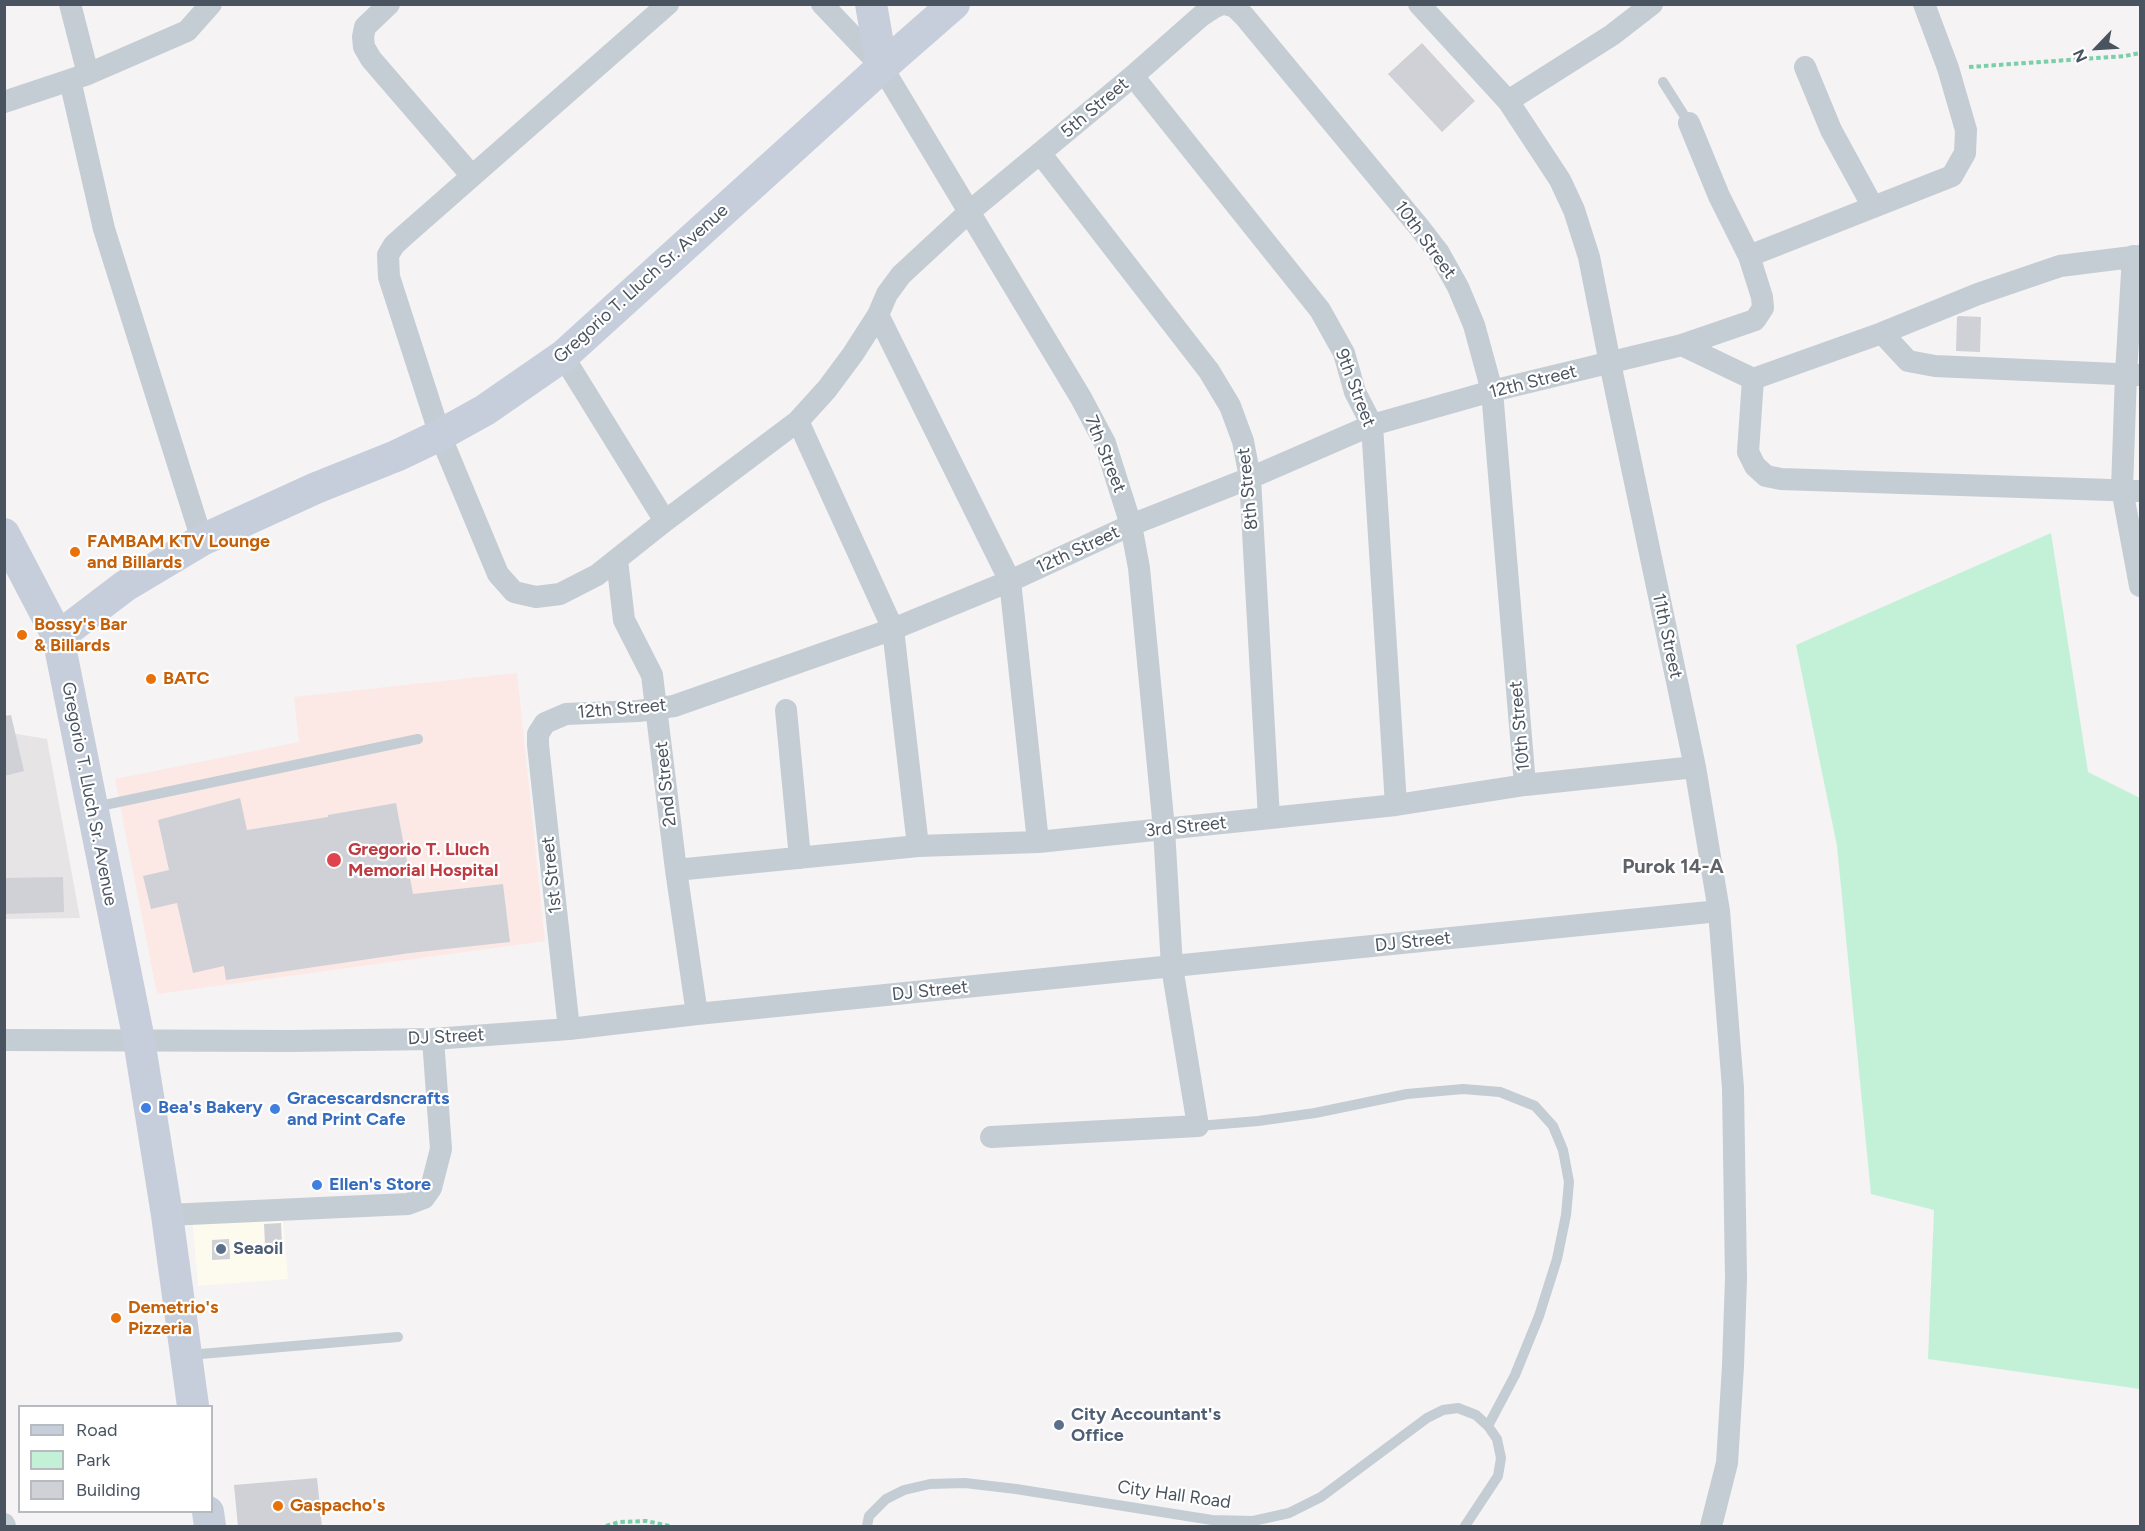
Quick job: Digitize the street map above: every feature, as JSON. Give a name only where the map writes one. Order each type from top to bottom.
[{"type":"main road","points":[[872,4],[882,67]]},
{"type":"main road","name":"Gregorio T. Lluch Sr. Avenue","points":[[193,1405],[167,1215],[139,1040],[58,637],[125,586],[202,540],[440,435],[485,410],[563,356],[954,4]]},
{"type":"main road","points":[[4,534],[58,637]]},
{"type":"street","points":[[70,4],[79,77],[104,229],[202,540]]},
{"type":"street","points":[[4,102],[79,77],[187,31],[211,4]]},
{"type":"street","points":[[389,4],[365,27],[364,47],[370,59],[472,176]]},
{"type":"street","name":"5th Street","points":[[668,4],[405,235],[388,255],[389,278],[440,435],[498,574],[514,592],[536,597],[560,594],[597,575],[798,421],[827,389],[878,315],[887,294],[901,275],[969,212],[1133,76],[1201,16],[1223,4]]},
{"type":"street","name":"7th Street","points":[[822,4],[882,67],[1059,358],[1105,442],[1131,525],[1139,568],[1164,829],[1172,967],[1198,1126]]},
{"type":"street","name":"10th Street","points":[[1223,4],[1234,7],[1245,17],[1439,253],[1458,287],[1474,325],[1491,391],[1525,785]]},
{"type":"street","name":"11th Street","points":[[1419,4],[1508,101],[1560,180],[1574,210],[1589,257],[1695,767],[1719,911],[1733,1088],[1736,1278],[1727,1462],[1711,1527]]},
{"type":"street","points":[[1508,101],[1612,35],[1652,4]]},
{"type":"street","points":[[1689,123],[1719,195],[1749,256],[1952,176],[1965,153],[1966,130],[1948,68],[1924,4]]},
{"type":"street","points":[[1805,67],[1831,130],[1872,207]]},
{"type":"street","name":"9th Street","points":[[1133,76],[1320,310],[1344,353],[1355,392],[1372,425],[1396,805]]},
{"type":"street","name":"8th Street","points":[[1040,153],[1209,371],[1230,406],[1243,441],[1250,477],[1269,818]]},
{"type":"street","name":"12th Street","points":[[545,723],[566,714],[658,709],[674,706],[893,629],[1010,581],[1131,525],[1372,425],[1491,391],[1682,345],[1755,320],[1763,308],[1762,297],[1749,256]]},
{"type":"street","points":[[1682,345],[1754,379],[1882,333],[1978,294],[2060,266],[2137,256],[2131,490],[2140,586]]},
{"type":"street","points":[[878,315],[1010,581],[1038,842]]},
{"type":"street","points":[[1882,333],[1908,361],[1935,366],[2133,375]]},
{"type":"street","points":[[563,356],[665,521]]},
{"type":"street","points":[[1754,379],[1748,452],[1755,466],[1766,476],[1781,479],[2131,490]]},
{"type":"street","points":[[798,421],[893,629],[918,846]]},
{"type":"street","name":"2nd Street","points":[[617,560],[624,620],[652,675],[658,709],[676,870],[697,1014]]},
{"type":"street","points":[[786,710],[800,858]]},
{"type":"street","name":"1st Street","points":[[545,723],[538,734],[538,745],[568,1029]]},
{"type":"street","name":"3rd Street","points":[[676,870],[918,846],[1038,842],[1396,805],[1525,785],[1695,767]]},
{"type":"street","name":"DJ Street","points":[[4,1040],[433,1039],[568,1029],[1719,911]]},
{"type":"street","points":[[167,1215],[408,1204],[424,1198],[431,1188],[441,1149],[433,1039]]},
{"type":"street","points":[[991,1137],[1198,1126]]},
{"type":"lane","points":[[1663,82],[1689,123]]},
{"type":"lane","points":[[92,808],[418,739]]},
{"type":"lane","points":[[1198,1126],[1258,1122],[1407,1094],[1463,1089],[1500,1092],[1535,1106],[1553,1126],[1563,1150],[1569,1182],[1566,1215],[1557,1259],[1539,1316],[1515,1375],[1488,1426],[1497,1439],[1501,1458],[1498,1476],[1465,1527]]},
{"type":"lane","points":[[185,1355],[398,1337]]},
{"type":"lane","name":"City Hall Road","points":[[867,1527],[869,1516],[886,1499],[904,1490],[930,1484],[965,1484],[1016,1489],[1212,1520],[1253,1521],[1288,1513],[1321,1497],[1364,1467],[1403,1435],[1443,1410],[1458,1408],[1476,1415],[1488,1426]]},
{"type":"path","points":[[1948,68],[2125,56],[2140,53]]},
{"type":"path","points":[[606,1527],[619,1522],[646,1521],[670,1527]]},
{"type":"shaded area","name":"Gregorio T. Lluch Memorial Hospital","points":[[517,673],[545,941],[157,994],[115,779],[299,742],[294,697]]},
{"type":"shaded area","points":[[4,732],[47,739],[80,918],[5,919]]},
{"type":"shaded area","points":[[282,1209],[288,1279],[198,1286],[192,1217]]},
{"type":"green space","points":[[2051,533],[2088,772],[2140,798],[2140,1389],[1928,1359],[1934,1210],[1871,1194],[1837,846],[1796,645]]},
{"type":"building","points":[[1422,43],[1475,101],[1442,132],[1388,74]]},
{"type":"building","points":[[1957,317],[1981,317],[1980,352],[1956,351]]},
{"type":"building","points":[[11,715],[24,771],[4,776],[4,716]]},
{"type":"building","points":[[240,798],[247,830],[396,803],[413,894],[503,884],[510,942],[410,953],[226,980],[224,966],[193,973],[177,903],[151,909],[143,876],[169,870],[158,820]]},
{"type":"building","points":[[63,877],[64,912],[4,914],[4,878]]},
{"type":"building","points":[[281,1223],[282,1244],[265,1244],[264,1224]]},
{"type":"building","name":"Seaoil","points":[[229,1239],[230,1259],[212,1260],[212,1240]]},
{"type":"building","name":"Gaspacho's","points":[[317,1478],[322,1527],[238,1527],[234,1485]]},
{"type":"place","name":"FAMBAM KTV Lounge and Billards","points":[[75,552]]},
{"type":"place","name":"Bossy's Bar & Billards","points":[[22,635]]},
{"type":"place","name":"BATC","points":[[151,679]]},
{"type":"place","name":"Gregorio T. Lluch Memorial Hospital","points":[[334,860]]},
{"type":"place","name":"Bea's Bakery","points":[[146,1108]]},
{"type":"place","name":"Gracescardsncrafts and Print Cafe","points":[[275,1109]]},
{"type":"place","name":"Ellen's Store","points":[[317,1185]]},
{"type":"place","name":"Seaoil","points":[[221,1249]]},
{"type":"place","name":"Demetrio's Pizzeria","points":[[116,1318]]},
{"type":"place","name":"City Accountant's Office","points":[[1059,1425]]},
{"type":"place","name":"Gaspacho's","points":[[278,1506]]},
{"type":"district","name":"Purok 14-A","points":[[1673,867]]}]
